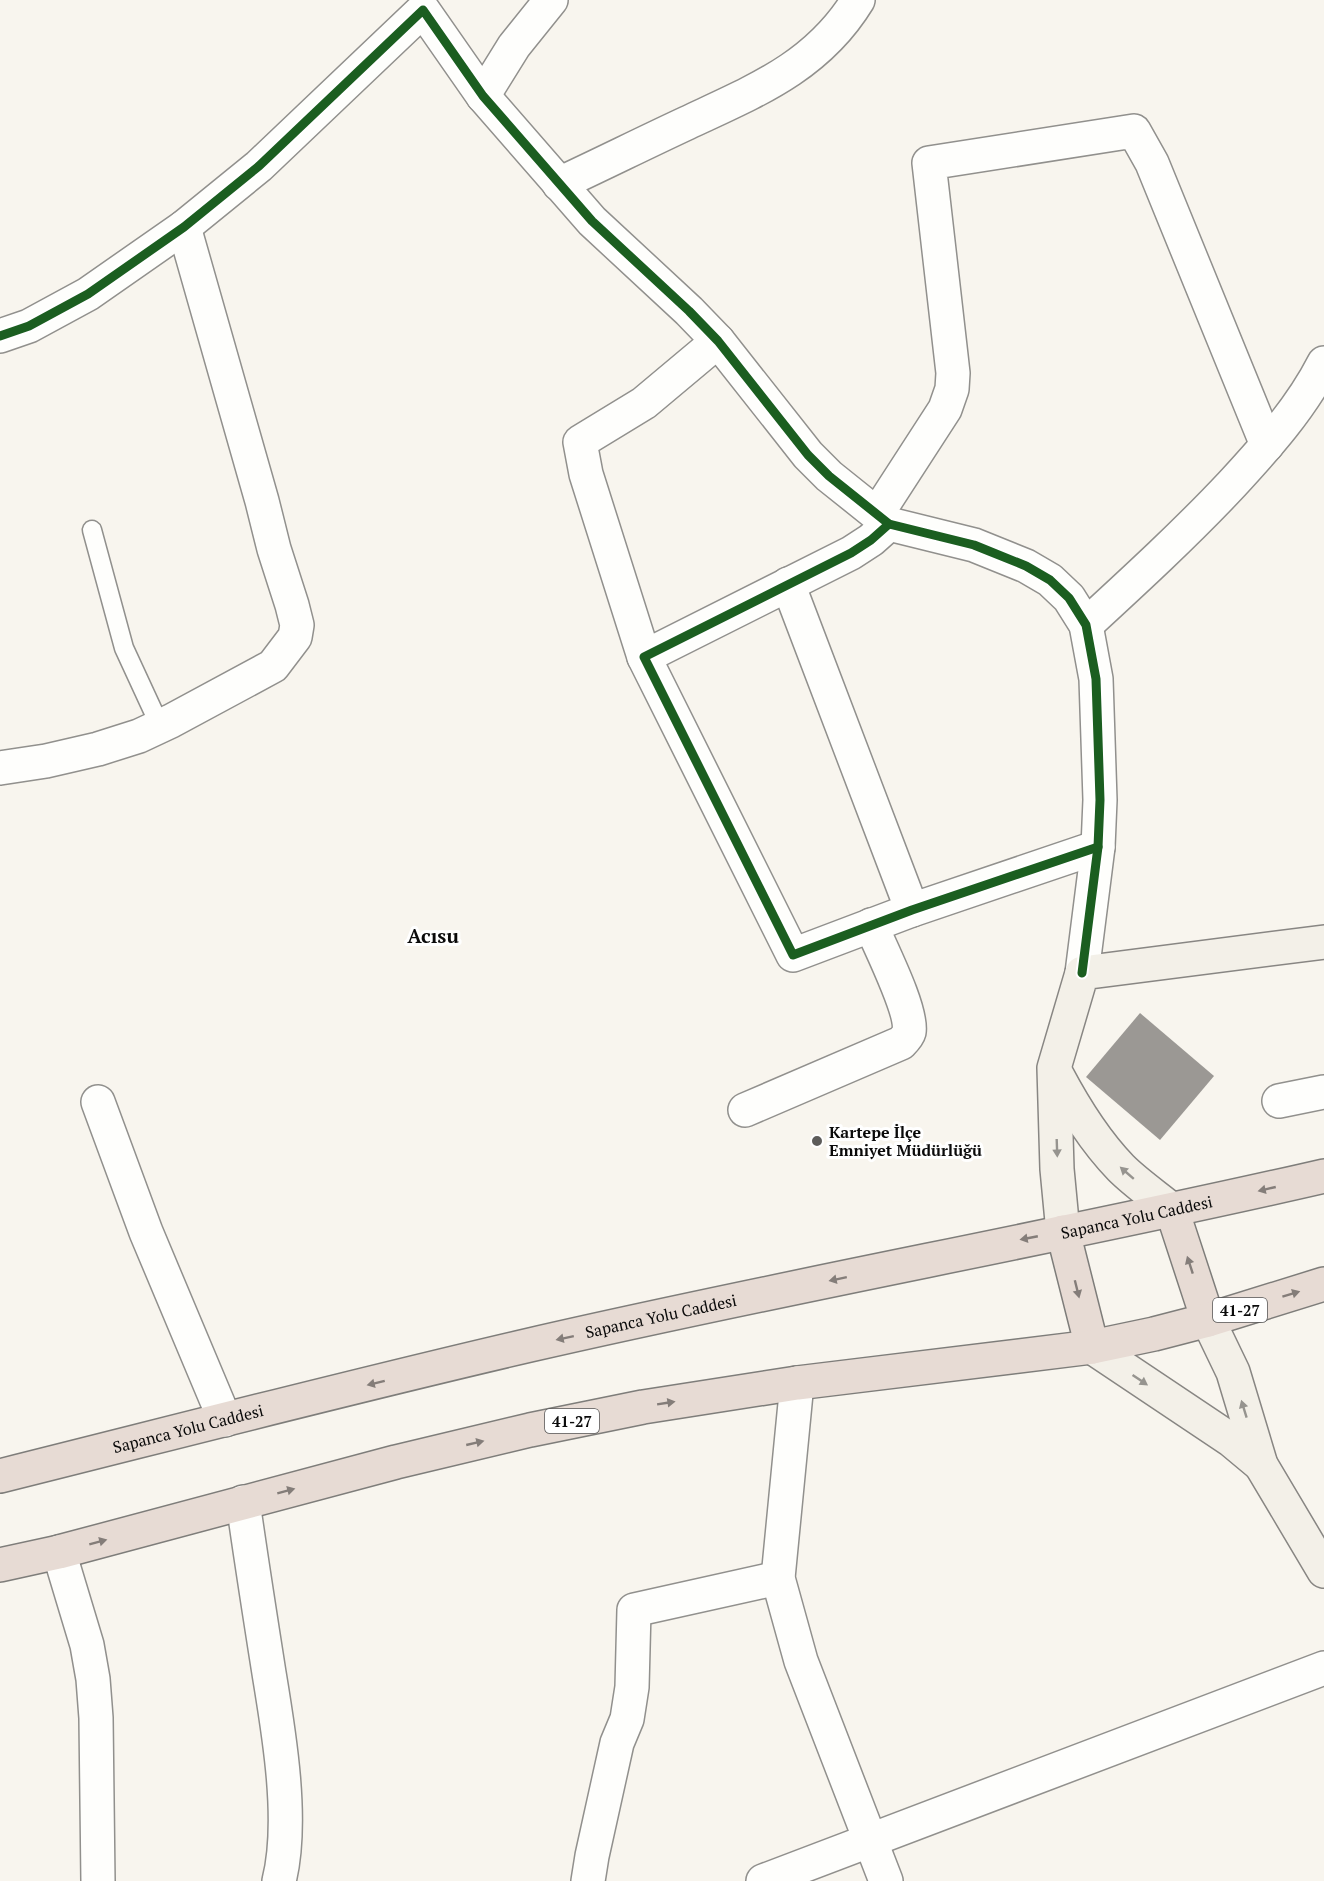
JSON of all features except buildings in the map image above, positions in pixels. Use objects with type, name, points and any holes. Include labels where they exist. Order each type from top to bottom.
[{"type":"highway","name":"Sapanca Yolu Caddesi","points":[[0,1476],[531,1345],[1324,1176]]},
{"type":"highway","points":[[1172,1210],[1208,1320]]},
{"type":"highway","points":[[1063,1232],[1092,1347]]},
{"type":"highway","name":"41-27","points":[[0,1565],[59,1552],[396,1462],[530,1430],[643,1407],[797,1383],[1092,1347],[1208,1320],[1324,1284]]},
{"type":"street","points":[[483,96],[514,46],[551,0]]},
{"type":"street","points":[[559,184],[751,93],[789,71],[816,51],[837,31],[858,0]]},
{"type":"street","points":[[10,328],[88,294],[184,227],[259,166],[423,5],[483,96],[600,229],[718,341],[808,455],[829,476],[883,519],[974,545],[1026,566],[1050,580],[1069,598],[1086,625],[1096,679],[1100,800],[1098,847],[1083,973],[1054,1068],[1057,1169],[1063,1232]]},
{"type":"street","points":[[644,657],[851,553],[871,540],[945,409],[952,389],[953,373],[929,163],[1134,131],[1152,163],[1267,446]]},
{"type":"street","points":[[0,768],[46,761],[98,749],[139,736],[273,666],[296,637],[297,625],[184,227]]},
{"type":"street","points":[[718,341],[644,403],[580,442],[586,474],[644,657],[793,955],[912,910],[1098,847]]},
{"type":"street","points":[[1086,625],[1189,530],[1267,446],[1296,410],[1324,363]]},
{"type":"street","points":[[788,584],[912,910]]},
{"type":"street","points":[[745,1110],[901,1043],[909,1034],[905,1005],[871,925]]},
{"type":"street","points":[[1083,973],[1324,942]]},
{"type":"street","points":[[1054,1068],[1076,1112],[1103,1147],[1122,1169],[1172,1210]]},
{"type":"street","points":[[1279,1101],[1324,1092]]},
{"type":"street","points":[[98,1102],[146,1232],[225,1420]]},
{"type":"street","points":[[1208,1320],[1233,1372],[1261,1465],[1324,1571]]},
{"type":"street","points":[[1092,1347],[1231,1440],[1261,1465]]},
{"type":"street","points":[[797,1383],[778,1578],[801,1661],[886,1881]]},
{"type":"street","points":[[243,1502],[279,1733],[284,1790],[284,1834],[279,1881]]},
{"type":"street","points":[[59,1552],[87,1645],[93,1678],[96,1718],[98,1881]]},
{"type":"street","points":[[588,1881],[617,1743],[627,1719],[632,1687],[634,1610],[778,1578]]},
{"type":"street","points":[[764,1881],[1324,1668]]},
{"type":"lane","points":[[92,530],[124,648],[160,726]]},
{"type":"cycle path","points":[[0,336],[29,326],[88,294],[184,227],[259,166],[423,10],[483,96],[592,221],[718,341],[808,455],[829,476],[889,524],[974,545],[1026,566],[1050,580],[1069,598],[1086,625],[1096,679],[1100,800],[1098,847],[1082,973]]},
{"type":"cycle path","points":[[889,524],[851,553],[644,657],[793,955],[912,910],[1098,847]]},
{"type":"place","name":"Kartepe İlçe Emniyet Müdürlüğü","points":[[817,1141]]},
{"type":"district","name":"Acısu","points":[[433,935]]}]
